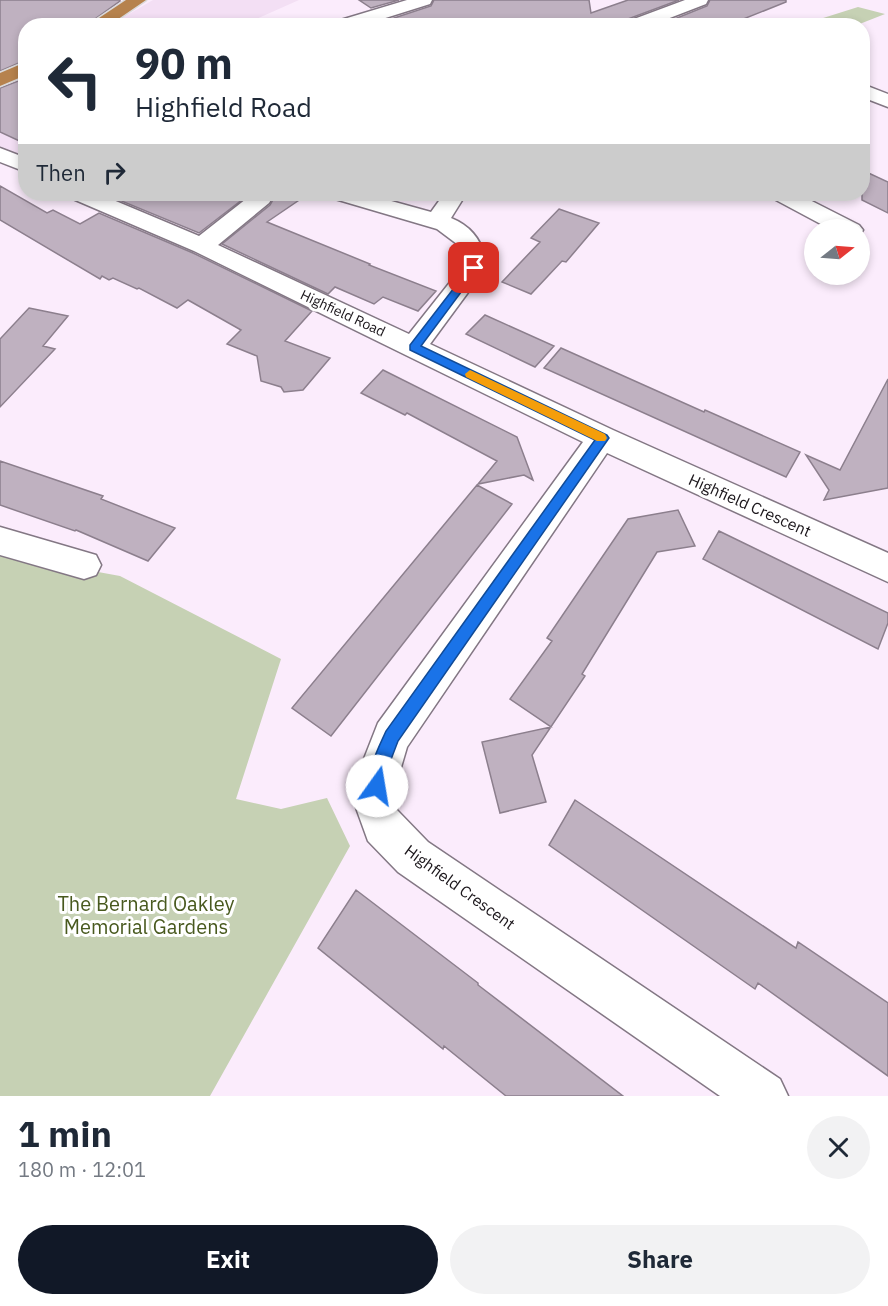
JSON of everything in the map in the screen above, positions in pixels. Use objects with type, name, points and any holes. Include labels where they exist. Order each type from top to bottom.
[{"type":"highway","points":[[108,18],[138,0]]},
{"type":"highway","points":[[0,80],[18,72]]},
{"type":"street","points":[[366,18],[424,0]]},
{"type":"street","points":[[653,18],[700,0]]},
{"type":"street","points":[[874,95],[888,81]]},
{"type":"street","points":[[0,154],[18,162]]},
{"type":"street","name":"Highfield Road","points":[[97,201],[202,246],[602,438]]},
{"type":"street","points":[[202,246],[257,201]]},
{"type":"street","points":[[367,201],[457,229],[472,245],[474,268],[414,347]]},
{"type":"street","points":[[436,221],[450,201]]},
{"type":"street","points":[[795,201],[829,219]]},
{"type":"street","name":"Highfield Crescent","points":[[763,1096],[412,857],[382,824],[375,802],[379,770],[392,736],[602,438],[888,568]]},
{"type":"street","points":[[0,541],[84,565]]},
{"type":"shaded area","points":[[153,0],[299,0],[259,18],[122,18]]},
{"type":"shaded area","points":[[18,79],[18,153],[0,146],[0,89]]},
{"type":"green space","points":[[858,7],[885,14],[870,20],[870,18],[823,18]]},
{"type":"green space","name":"The Bernard Oakley Memorial Gardens","points":[[0,554],[120,576],[281,659],[236,799],[281,809],[327,798],[350,846],[210,1096],[0,1096]]},
{"type":"building","points":[[0,0],[120,0],[96,18],[18,18],[18,63],[0,71]]},
{"type":"building","points":[[359,0],[399,0],[371,8]]},
{"type":"building","points":[[434,0],[589,0],[591,13],[628,0],[679,0],[630,18],[394,18],[431,6]]},
{"type":"building","points":[[710,0],[786,0],[786,2],[746,18],[677,18],[707,6]]},
{"type":"building","points":[[18,81],[18,140],[0,132],[0,88]]},
{"type":"building","points":[[870,174],[888,182],[888,213],[864,201],[870,201]]},
{"type":"building","points":[[0,186],[18,196],[18,201],[26,201],[47,213],[53,210],[80,224],[99,213],[193,253],[312,311],[285,341],[330,358],[303,390],[284,392],[281,387],[261,381],[257,356],[227,344],[241,330],[188,300],[177,308],[139,288],[113,278],[109,280],[102,276],[100,279],[0,220]]},
{"type":"building","points":[[121,201],[240,201],[199,233]]},
{"type":"building","points":[[272,201],[298,201],[267,222],[436,291],[418,311],[383,297],[374,304],[335,287],[328,294],[222,244]]},
{"type":"building","points":[[559,209],[599,223],[566,262],[562,261],[531,294],[502,282],[540,242],[531,238]]},
{"type":"building","points":[[29,308],[68,316],[43,346],[55,349],[0,407],[0,339]]},
{"type":"building","points":[[485,315],[554,346],[535,367],[466,334]]},
{"type":"building","points":[[561,348],[800,452],[786,477],[544,368]]},
{"type":"building","points":[[383,370],[517,437],[533,480],[524,475],[478,484],[497,461],[407,413],[405,415],[361,393]]},
{"type":"building","points":[[888,379],[888,488],[824,500],[829,490],[806,455],[840,470]]},
{"type":"building","points":[[0,461],[103,496],[101,499],[175,528],[148,561],[76,530],[0,505]]},
{"type":"building","points":[[477,485],[512,504],[331,736],[292,708]]},
{"type":"building","points":[[678,510],[695,546],[657,552],[582,674],[585,676],[551,727],[510,699],[552,641],[547,638],[628,519]]},
{"type":"building","points":[[719,531],[888,613],[888,623],[878,649],[703,559]]},
{"type":"building","points":[[551,727],[532,755],[546,802],[500,813],[482,742]]},
{"type":"building","points":[[575,800],[796,948],[798,942],[888,1003],[888,1076],[758,983],[755,989],[549,845]]},
{"type":"building","points":[[356,890],[623,1096],[506,1096],[444,1046],[443,1049],[318,948]]},
{"type":"slow traffic","points":[[470,374],[601,438]]},
{"type":"route","points":[[377,786],[379,770],[392,736],[602,438],[414,347],[474,268]]}]
